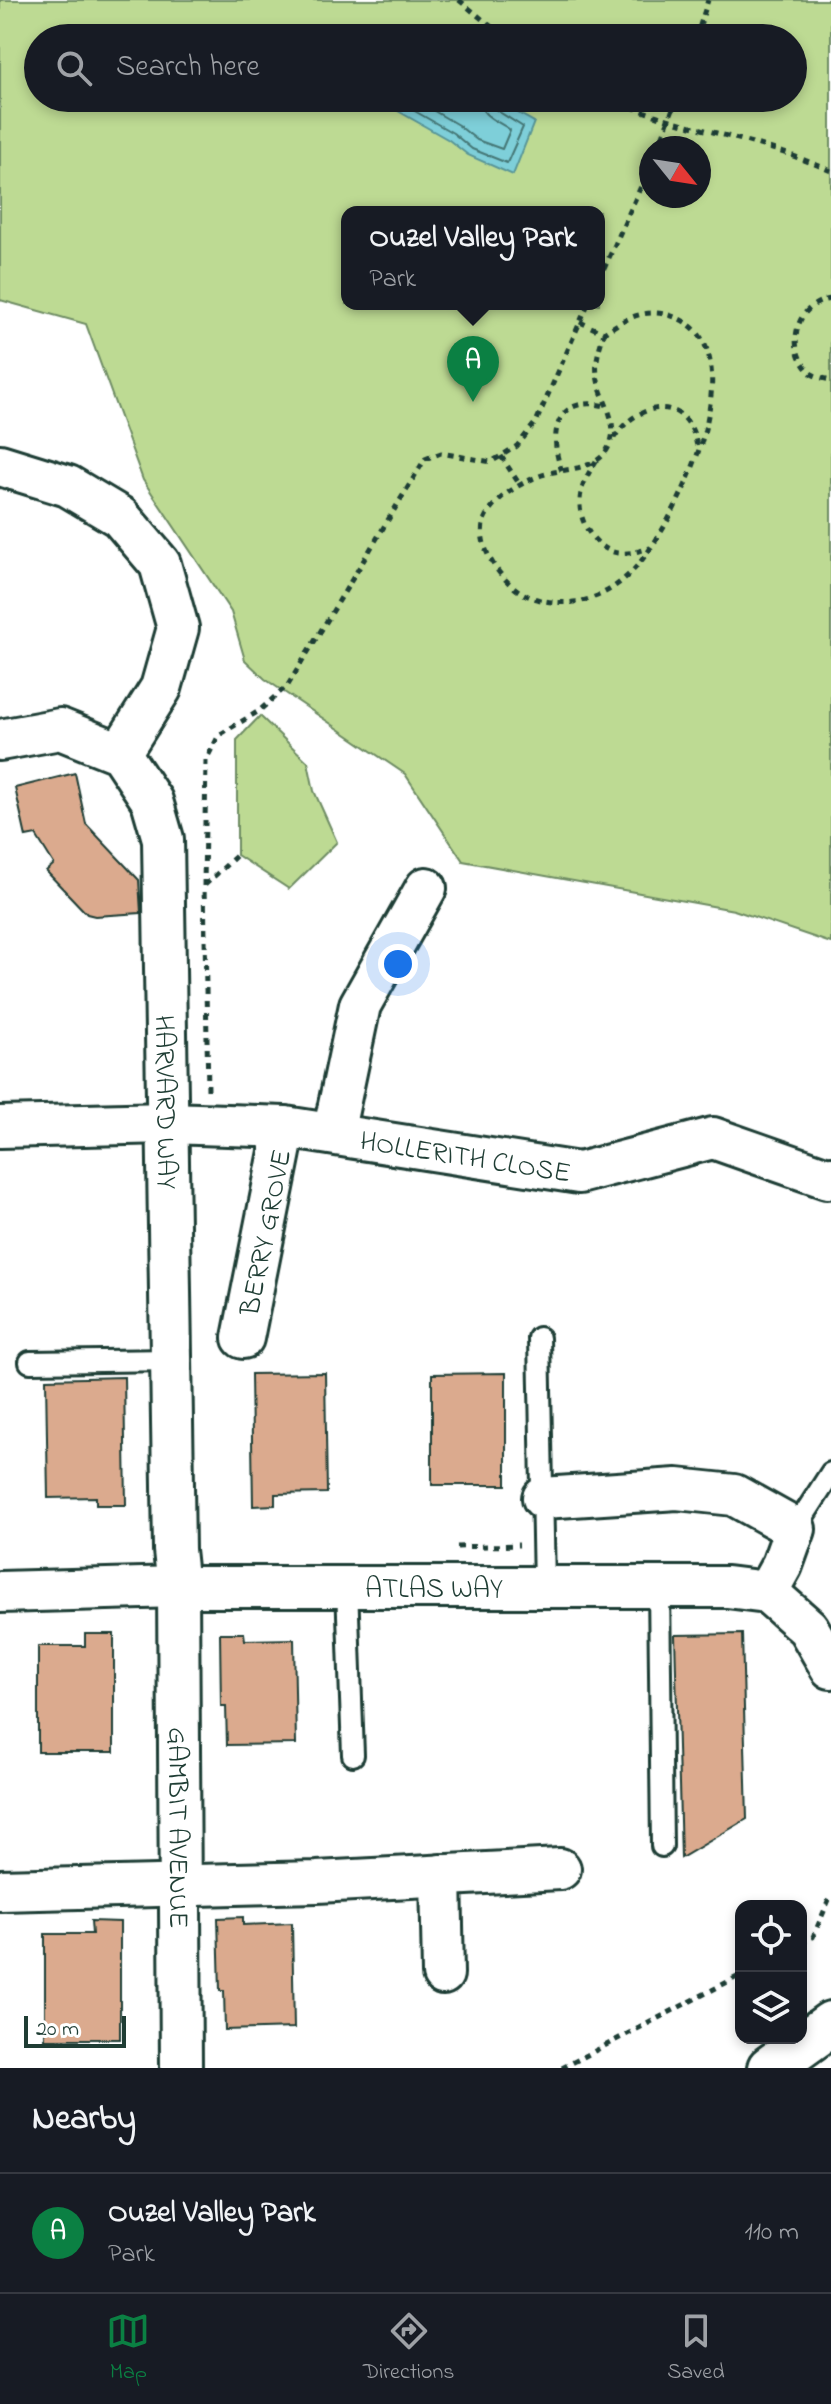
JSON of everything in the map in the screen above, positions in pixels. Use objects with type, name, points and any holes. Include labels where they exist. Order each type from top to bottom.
[{"type":"street","points":[[0,465],[68,486],[120,517],[160,564],[178,628],[161,688],[120,753],[60,729],[0,740]]},
{"type":"street","name":"HARVARD WAY","points":[[120,753],[152,801],[163,839],[174,1550],[178,1587]]},
{"type":"street","name":"BERRY GROVE","points":[[0,1127],[168,1123],[285,1127],[333,1134],[360,1005],[426,888]]},
{"type":"street","name":"BERRY GROVE","points":[[243,1338],[285,1127]]},
{"type":"street","name":"HOLLERITH CLOSE","points":[[333,1134],[579,1173],[713,1138],[830,1180]]},
{"type":"street","points":[[543,1498],[677,1489],[734,1495],[795,1529],[782,1565],[767,1592],[808,1628],[831,1668]]},
{"type":"street","name":"ATLAS WAY","points":[[0,1592],[178,1587],[544,1586],[727,1587],[767,1592]]},
{"type":"street","name":"GAMBIT AVENUE","points":[[178,1587],[181,2068]]},
{"type":"street","points":[[0,1890],[317,1882],[560,1869]]},
{"type":"street","points":[[441,1875],[443,1974]]},
{"type":"street","points":[[781,2065],[829,2023]]},
{"type":"lane","points":[[539,1338],[544,1586]]},
{"type":"lane","points":[[30,1362],[173,1360]]},
{"type":"lane","points":[[795,1529],[831,1473]]},
{"type":"lane","points":[[659,1586],[662,1846]]},
{"type":"lane","points":[[347,1587],[353,1755]]},
{"type":"path","points":[[459,0],[488,24]]},
{"type":"path","points":[[700,24],[708,0]]},
{"type":"path","points":[[648,112],[797,156],[831,171]]},
{"type":"path","points":[[664,136],[673,112]]},
{"type":"path","points":[[605,267],[639,191]]},
{"type":"path","points":[[831,299],[815,301],[796,327],[799,354],[813,374],[831,380]]},
{"type":"path","points":[[209,1125],[204,886],[206,760],[219,735],[259,713],[288,685],[425,459],[441,453],[491,462],[517,446],[536,422],[585,310]]},
{"type":"path","points":[[610,444],[613,433],[610,415],[597,373],[597,355],[604,333],[623,319],[644,312],[686,322],[701,335],[710,355],[713,381],[697,452],[680,498],[651,548],[626,578],[601,595],[562,602],[525,596],[492,563],[484,547],[482,532],[485,518],[497,503],[520,485],[543,474],[588,466],[603,457],[618,432],[637,415],[651,408],[669,408],[683,416],[694,431],[697,452]]},
{"type":"path","points":[[580,322],[604,333]]},
{"type":"path","points":[[562,471],[555,455],[555,434],[562,414],[574,404],[589,402],[606,406]]},
{"type":"path","points":[[501,456],[520,485]]},
{"type":"path","points":[[596,461],[584,482],[580,503],[582,518],[591,535],[616,553],[634,553],[651,548]]},
{"type":"path","points":[[204,886],[237,855]]},
{"type":"path","points":[[807,1940],[813,1937],[831,1895]]},
{"type":"path","points":[[562,2068],[735,1978]]},
{"type":"green space","points":[[0,0],[831,0],[831,943],[734,910],[463,861],[405,774],[265,679],[245,660],[231,612],[143,480],[86,324],[0,300]]},
{"type":"green space","points":[[260,716],[308,762],[314,791],[337,842],[289,889],[237,855],[237,740]]},
{"type":"water","points":[[400,112],[516,112],[534,122],[513,175],[468,155],[449,140]]},
{"type":"building","points":[[75,773],[86,824],[139,880],[141,913],[87,914],[46,871],[54,864],[36,835],[26,837],[15,788]]},
{"type":"building","points":[[325,1373],[327,1493],[275,1494],[275,1505],[253,1506],[251,1374]]},
{"type":"building","points":[[506,1373],[506,1485],[432,1485],[432,1374]]},
{"type":"building","points":[[124,1377],[126,1505],[96,1505],[96,1497],[48,1498],[46,1379]]},
{"type":"building","points":[[220,1633],[244,1633],[245,1640],[294,1639],[296,1744],[227,1745],[226,1706],[221,1706]]},
{"type":"building","points":[[85,1634],[114,1634],[114,1752],[38,1752],[38,1646],[85,1646]]},
{"type":"building","points":[[742,1634],[747,1819],[681,1858],[675,1635]]},
{"type":"building","points":[[243,1917],[243,1925],[292,1923],[294,2028],[225,2030],[224,1991],[220,1991],[218,1918]]},
{"type":"building","points":[[91,1921],[120,1922],[120,2039],[45,2039],[45,1934],[92,1934]]},
{"type":"place","name":"Ouzel Valley Park","points":[[473,402]]}]
